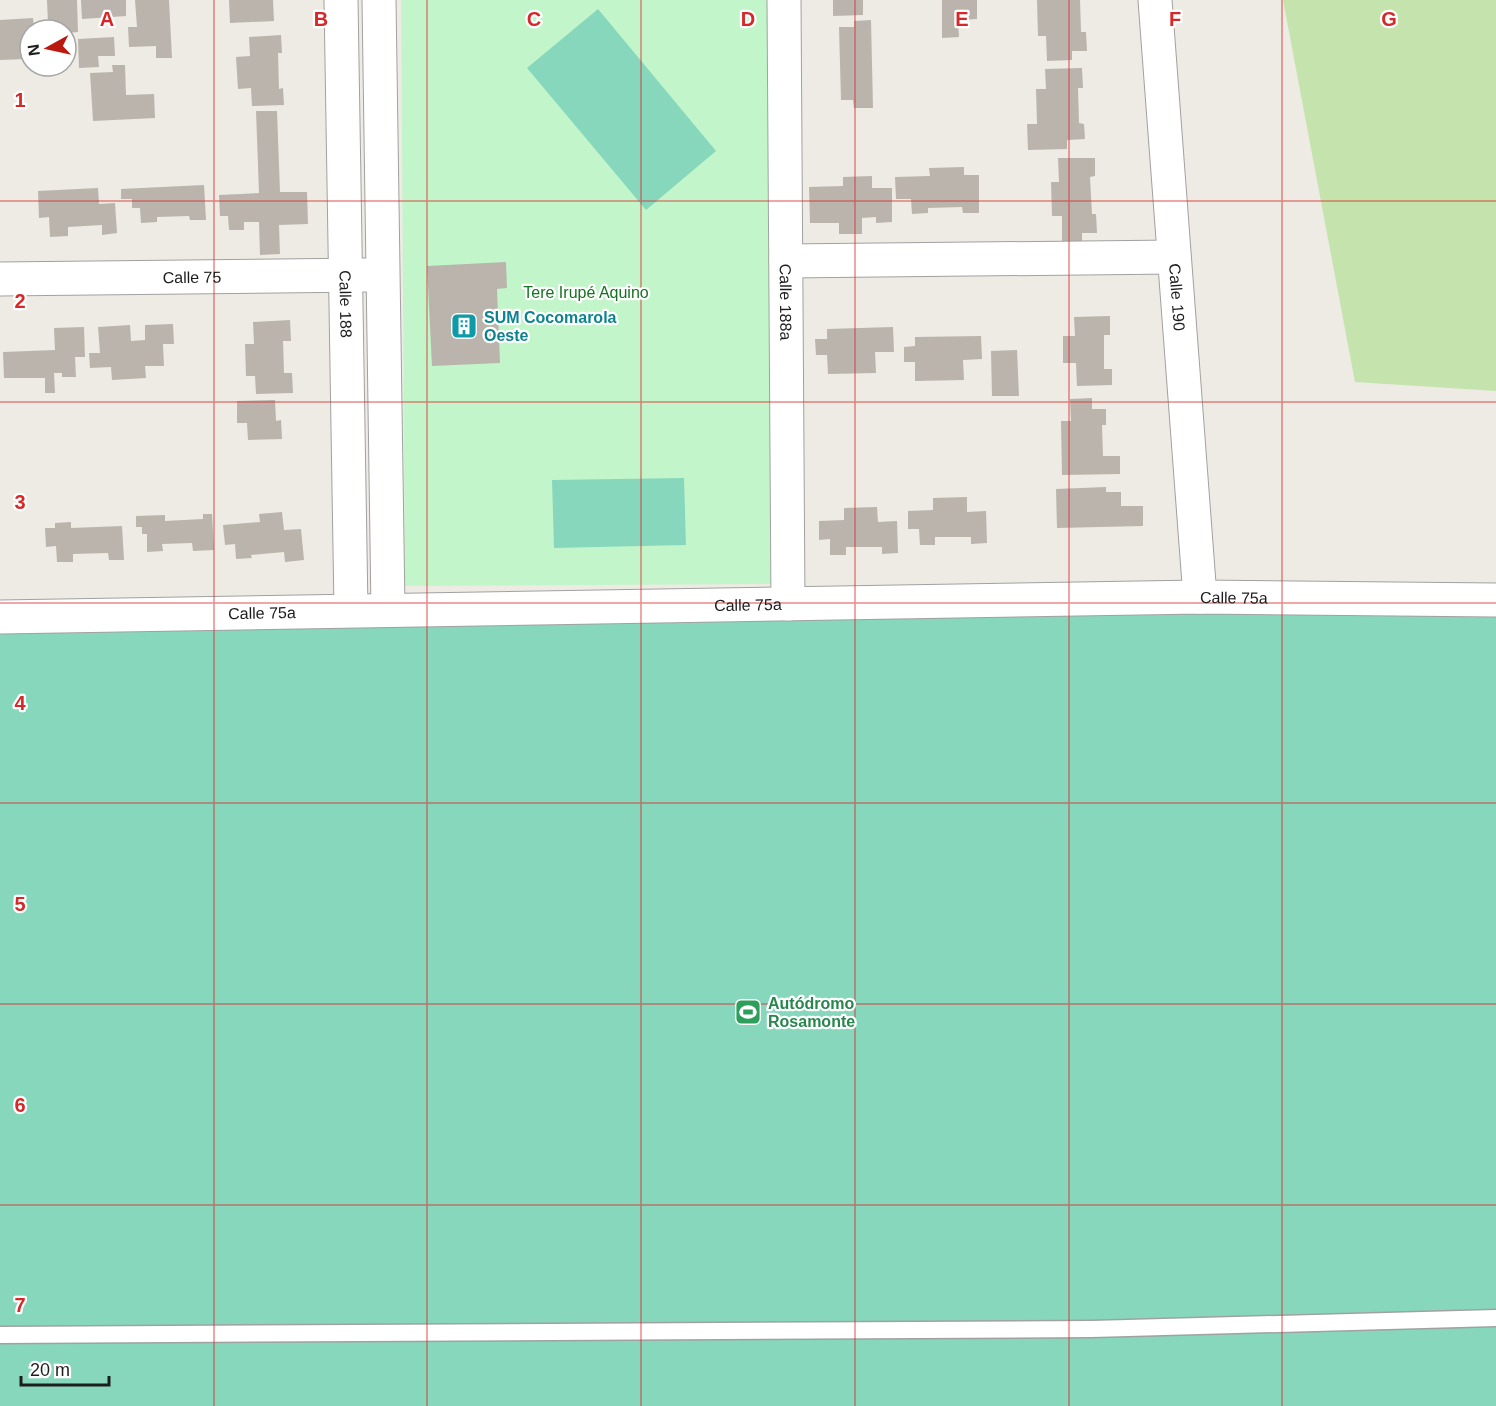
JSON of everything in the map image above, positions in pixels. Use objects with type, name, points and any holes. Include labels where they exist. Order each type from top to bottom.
[{"type":"street","name":"Calle 188","points":[[341,0],[351,610]]},
{"type":"street","points":[[379,0],[388,609]]},
{"type":"street","name":"Calle 188a","points":[[784,0],[788,604]]},
{"type":"street","name":"Calle 190","points":[[1155,0],[1200,597]]},
{"type":"street","points":[[786,261],[1174,257]]},
{"type":"street","name":"Calle 75","points":[[0,279],[383,274]]},
{"type":"street","name":"Calle 75a","points":[[0,617],[1200,597],[1496,600]]},
{"type":"lane","points":[[0,1335],[1092,1329],[1496,1318]]},
{"type":"green space","name":"Tere Irupé Aquino","points":[[401,0],[767,0],[771,584],[405,586]]},
{"type":"green space","points":[[1283,0],[1496,0],[1496,391],[1355,382]]},
{"type":"green space","points":[[598,9],[716,151],[646,210],[527,68]]},
{"type":"green space","points":[[684,478],[686,545],[554,548],[552,480]]},
{"type":"green space","name":"Autódromo Rosamonte","points":[[1496,597],[1496,1406],[0,1406],[0,617]]},
{"type":"building","points":[[47,0],[77,0],[78,18],[48,18]]},
{"type":"building","points":[[81,0],[126,0],[126,16],[82,19]]},
{"type":"building","points":[[135,0],[169,0],[172,58],[156,58],[156,46],[129,47],[128,27],[137,27]]},
{"type":"building","points":[[229,0],[273,0],[274,21],[230,23]]},
{"type":"building","points":[[833,0],[863,0],[863,15],[833,16]]},
{"type":"building","points":[[942,0],[977,0],[977,19],[958,20],[959,37],[942,38]]},
{"type":"building","points":[[1037,0],[1080,0],[1081,32],[1086,32],[1087,51],[1072,51],[1072,60],[1047,61],[1046,36],[1038,36]]},
{"type":"building","points":[[18,19],[18,59],[0,60],[0,20]]},
{"type":"building","points":[[871,20],[873,108],[854,108],[853,100],[841,100],[839,27],[854,27],[854,21]]},
{"type":"building","points":[[281,35],[282,53],[278,53],[279,89],[283,88],[284,105],[252,106],[251,88],[238,89],[236,57],[250,56],[249,37]]},
{"type":"building","points":[[114,37],[115,56],[98,56],[99,67],[79,68],[78,39]]},
{"type":"building","points":[[112,65],[125,65],[126,95],[154,94],[155,118],[93,121],[90,73],[113,72]]},
{"type":"building","points":[[1082,68],[1083,88],[1078,88],[1079,123],[1084,124],[1085,139],[1067,140],[1067,149],[1028,150],[1027,124],[1037,124],[1036,89],[1046,89],[1045,69]]},
{"type":"building","points":[[256,111],[277,111],[280,192],[307,192],[308,224],[279,225],[280,254],[260,255],[259,222],[244,222],[244,230],[229,230],[228,216],[220,216],[219,195],[259,193]]},
{"type":"building","points":[[1058,158],[1095,158],[1095,176],[1090,177],[1092,214],[1096,214],[1097,233],[1082,233],[1082,244],[1062,245],[1062,216],[1052,216],[1051,182],[1059,182]]},
{"type":"building","points":[[964,167],[964,175],[979,175],[979,213],[963,213],[962,207],[928,208],[928,213],[912,214],[911,199],[896,199],[895,177],[930,176],[929,168]]},
{"type":"building","points":[[872,176],[872,188],[892,188],[892,222],[876,223],[876,217],[862,218],[862,234],[839,234],[839,223],[810,223],[809,187],[843,186],[843,177]]},
{"type":"building","points":[[204,185],[206,220],[190,220],[189,216],[157,217],[157,222],[141,223],[140,208],[132,208],[132,199],[121,199],[121,189]]},
{"type":"building","points":[[98,188],[99,204],[115,203],[117,233],[102,235],[102,225],[68,227],[68,236],[50,237],[49,217],[39,218],[38,191]]},
{"type":"building","name":"SUM Cocomarola Oeste","points":[[506,262],[507,288],[497,289],[500,363],[432,366],[427,266]]},
{"type":"building","points":[[1110,316],[1110,335],[1104,335],[1104,369],[1112,369],[1112,385],[1077,386],[1076,363],[1063,363],[1063,336],[1075,336],[1074,317]]},
{"type":"building","points":[[290,320],[291,341],[283,341],[284,373],[292,373],[293,393],[256,394],[255,376],[246,376],[245,344],[254,344],[253,322]]},
{"type":"building","points":[[173,324],[174,344],[163,344],[164,366],[145,366],[146,378],[112,380],[111,367],[90,368],[89,353],[100,353],[98,327],[130,325],[131,341],[145,340],[145,325]]},
{"type":"building","points":[[84,327],[85,357],[75,357],[76,377],[62,377],[62,373],[54,373],[55,393],[45,393],[45,378],[4,378],[3,352],[55,350],[54,328]]},
{"type":"building","points":[[893,327],[894,352],[875,352],[876,373],[828,374],[827,355],[816,355],[815,339],[827,339],[827,329]]},
{"type":"building","points":[[981,336],[982,359],[963,360],[964,380],[915,381],[915,362],[904,362],[904,347],[915,346],[915,337]]},
{"type":"building","points":[[1017,350],[1019,396],[992,396],[991,351]]},
{"type":"building","points":[[1092,398],[1092,409],[1106,409],[1106,425],[1102,425],[1103,456],[1120,456],[1120,474],[1062,475],[1061,421],[1071,421],[1070,399]]},
{"type":"building","points":[[275,400],[276,421],[281,420],[282,439],[248,440],[247,423],[237,423],[237,401]]},
{"type":"building","points":[[1106,487],[1106,492],[1121,492],[1121,506],[1143,506],[1143,526],[1057,528],[1056,489]]},
{"type":"building","points":[[967,497],[967,512],[986,511],[987,543],[971,544],[971,537],[935,537],[935,545],[920,545],[919,529],[908,529],[908,511],[933,510],[933,498]]},
{"type":"building","points":[[877,507],[878,522],[897,521],[898,553],[882,554],[882,547],[846,547],[846,555],[830,555],[830,539],[819,540],[819,521],[844,520],[844,508]]},
{"type":"building","points":[[282,512],[284,530],[301,529],[304,560],[285,562],[284,552],[236,559],[235,544],[225,545],[223,525],[260,522],[259,514]]},
{"type":"building","points":[[203,514],[212,514],[214,550],[193,551],[192,543],[162,544],[163,551],[147,552],[147,534],[142,534],[142,527],[136,527],[136,516],[165,515],[165,521],[203,519]]},
{"type":"building","points":[[71,522],[71,528],[122,526],[124,560],[109,560],[108,553],[73,554],[73,562],[57,562],[56,546],[46,547],[45,528],[55,528],[55,523]]},
{"type":"place","name":"SUM Cocomarola Oeste","points":[[464,326]]},
{"type":"place","name":"Autódromo Rosamonte","points":[[748,1012]]}]
